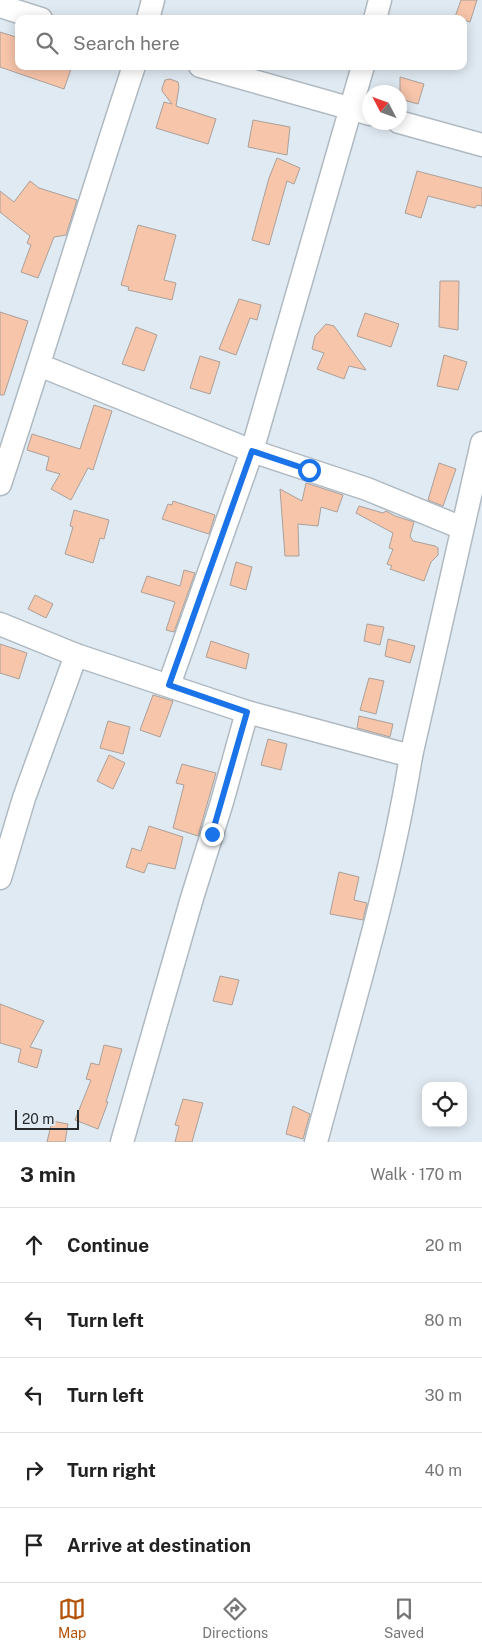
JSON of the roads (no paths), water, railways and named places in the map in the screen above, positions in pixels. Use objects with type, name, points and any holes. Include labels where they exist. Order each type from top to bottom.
[{"type":"street","points":[[149,15],[153,0]]},
{"type":"street","points":[[376,15],[380,0]]},
{"type":"street","points":[[0,6],[28,15]]},
{"type":"street","points":[[0,484],[39,365],[86,209],[133,70]]},
{"type":"street","points":[[214,70],[361,112]]},
{"type":"street","points":[[169,685],[252,451],[361,112],[363,70]]},
{"type":"street","points":[[407,124],[482,145]]},
{"type":"street","points":[[39,365],[252,451],[367,489],[462,528]]},
{"type":"street","points":[[316,1142],[381,899],[403,807],[411,756],[482,443]]},
{"type":"street","points":[[0,624],[76,655],[247,712],[411,756]]},
{"type":"street","points":[[0,878],[24,798],[76,655]]},
{"type":"street","points":[[122,1142],[247,712]]}]
